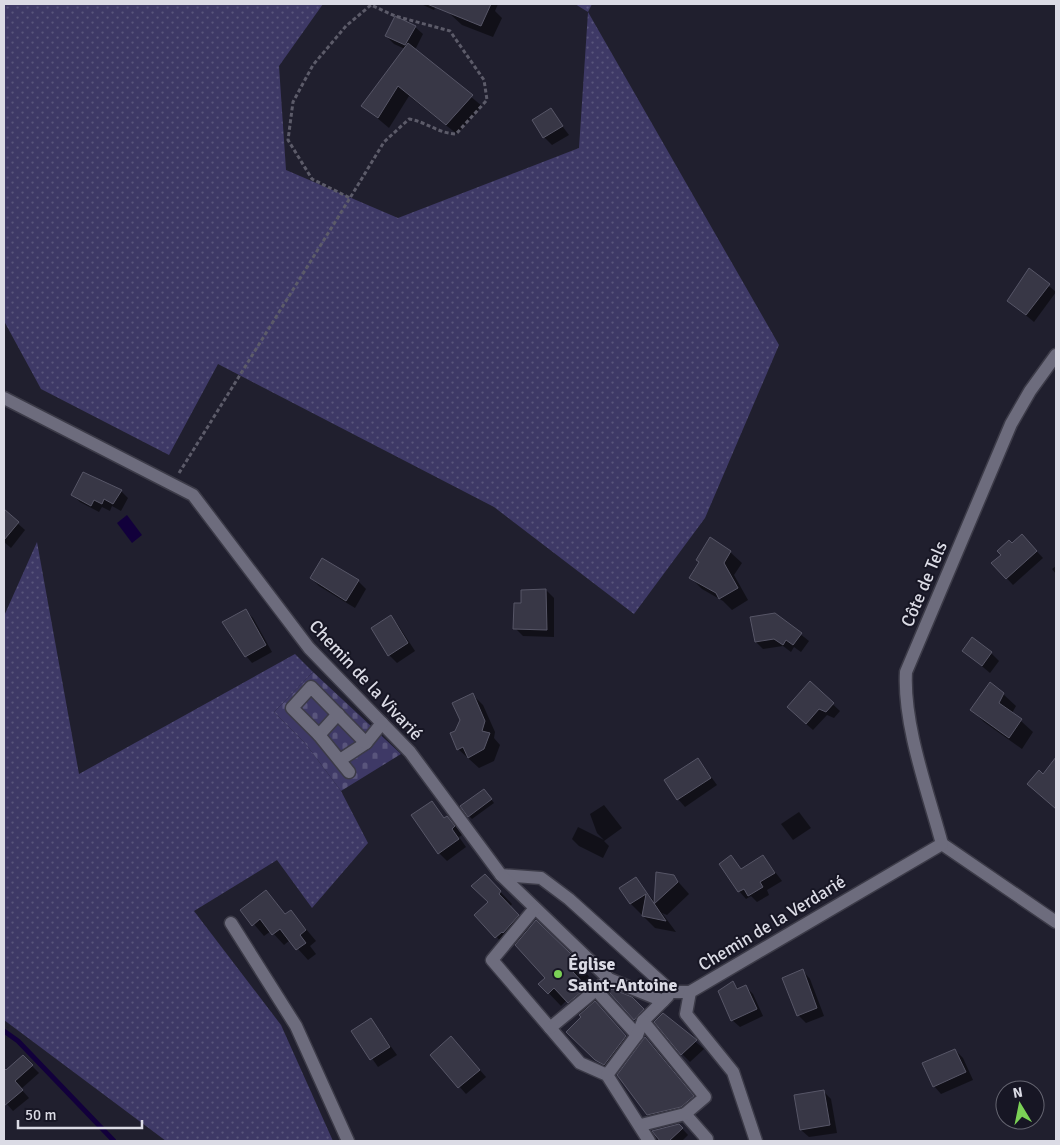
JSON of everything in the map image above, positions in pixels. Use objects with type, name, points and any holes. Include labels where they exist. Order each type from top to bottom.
[{"type":"street","name":"Côte de Tels","points":[[942,844],[913,734],[906,694],[906,672],[1011,424],[1030,391],[1056,355]]},
{"type":"street","name":"Chemin de la Vivarié","points":[[4,398],[193,495],[309,648],[410,752],[501,875],[609,979]]},
{"type":"street","points":[[349,772],[319,735],[292,708],[311,687],[366,743]]},
{"type":"street","points":[[319,735],[338,714]]},
{"type":"street","points":[[340,760],[366,743],[382,724]]},
{"type":"street","points":[[942,844],[1056,922]]},
{"type":"street","name":"Chemin de la Verdarié","points":[[756,1141],[733,1072],[686,1014],[690,992],[942,844]]},
{"type":"street","points":[[501,875],[541,878],[569,899],[672,992],[690,992]]},
{"type":"street","points":[[535,908],[492,960],[580,1063],[607,1075],[641,1125],[649,1141]]},
{"type":"street","points":[[231,923],[296,1026],[348,1141]]},
{"type":"street","points":[[550,1028],[609,979],[663,1001]]},
{"type":"street","points":[[596,990],[637,1035]]},
{"type":"street","points":[[607,1075],[637,1035],[643,1021],[672,992]]},
{"type":"street","points":[[641,1125],[685,1114],[705,1097],[643,1021]]},
{"type":"street","points":[[685,1114],[707,1139],[705,1141]]},
{"type":"path","points":[[172,484],[350,198],[384,142],[409,119],[420,121],[442,133],[456,134],[487,100],[484,80],[450,31],[395,16],[371,5],[346,26],[314,65],[293,102],[288,140],[312,179],[350,198]]},
{"type":"green space","points":[[4,4],[323,4],[279,66],[286,170],[398,218],[579,148],[588,12],[779,345],[705,518],[634,614],[494,507],[218,364],[169,455],[41,389],[4,321]]},
{"type":"green space","points":[[575,4],[592,4],[588,12]]},
{"type":"green space","points":[[37,542],[79,774],[295,654],[313,672],[274,712],[305,743],[341,791],[368,843],[312,908],[277,860],[194,911],[281,1025],[333,1141],[166,1141],[4,1020],[4,616]]},
{"type":"green space","points":[[313,672],[401,754],[341,791],[305,743],[274,712]]},
{"type":"shaded area","points":[[127,515],[142,535],[132,543],[117,523]]},
{"type":"building","points":[[427,4],[491,4],[481,26]]},
{"type":"building","points":[[395,16],[416,26],[405,45],[385,36]]},
{"type":"building","points":[[408,43],[473,95],[446,125],[398,86],[378,118],[361,106]]},
{"type":"building","points":[[551,108],[563,126],[543,138],[532,120]]},
{"type":"building","points":[[1029,268],[1050,284],[1026,315],[1007,301]]},
{"type":"building","points":[[83,472],[122,490],[113,504],[104,499],[102,504],[94,500],[91,506],[71,495]]},
{"type":"building","points":[[4,509],[19,522],[4,540]]},
{"type":"building","points":[[1022,534],[1037,551],[1006,579],[991,563],[1001,555],[997,551],[1009,540],[1012,543]]},
{"type":"building","points":[[710,537],[731,551],[724,563],[738,588],[719,599],[716,593],[689,578],[699,562],[696,560]]},
{"type":"building","points":[[322,558],[359,580],[346,601],[310,578]]},
{"type":"building","points":[[546,589],[547,630],[513,629],[514,603],[521,603],[521,590]]},
{"type":"building","points":[[246,609],[266,645],[245,657],[222,622]]},
{"type":"building","points":[[775,613],[802,633],[793,645],[786,640],[783,645],[774,639],[755,642],[750,617]]},
{"type":"building","points":[[391,615],[408,643],[388,656],[371,628]]},
{"type":"building","points":[[972,637],[992,652],[982,666],[962,651]]},
{"type":"building","points":[[810,681],[834,703],[826,712],[819,709],[806,724],[787,707]]},
{"type":"building","points":[[990,682],[1004,693],[999,703],[1022,719],[1009,738],[970,710]]},
{"type":"building","points":[[473,693],[485,721],[482,731],[490,733],[484,749],[468,758],[463,747],[457,750],[450,733],[455,731],[460,720],[452,703]]},
{"type":"building","points":[[1056,757],[1056,809],[1027,784],[1039,770],[1043,774]]},
{"type":"building","points":[[698,758],[711,778],[677,800],[664,780]]},
{"type":"building","points":[[484,789],[492,799],[468,817],[460,806]]},
{"type":"building","points":[[432,801],[444,818],[447,816],[455,826],[452,829],[459,839],[438,854],[411,815]]},
{"type":"building","points":[[731,855],[741,869],[763,855],[775,873],[760,882],[763,887],[748,896],[744,889],[738,892],[719,864]]},
{"type":"building","points":[[656,872],[674,875],[678,882],[654,904]]},
{"type":"building","points":[[485,874],[501,891],[499,894],[519,915],[503,933],[495,938],[474,915],[488,902],[471,886]]},
{"type":"building","points":[[636,877],[666,921],[642,916],[646,894],[630,904],[619,888]]},
{"type":"building","points":[[266,890],[285,914],[291,910],[306,930],[300,935],[306,943],[296,950],[280,929],[272,935],[260,919],[252,926],[240,910]]},
{"type":"building","name":"Église Saint-Antoine","points":[[536,920],[571,954],[569,955],[579,965],[572,971],[587,987],[568,1003],[554,988],[548,994],[538,984],[545,978],[515,945]]},
{"type":"building","points":[[803,969],[817,1008],[797,1016],[782,978]]},
{"type":"building","points":[[733,981],[737,989],[746,985],[757,1009],[731,1021],[718,991]]},
{"type":"building","points":[[612,989],[632,997],[644,1009],[634,1020],[609,992]]},
{"type":"building","points":[[595,1001],[626,1036],[604,1065],[595,1060],[566,1032],[581,1017],[579,1015]]},
{"type":"building","points":[[663,1013],[697,1040],[681,1055],[654,1022]]},
{"type":"building","points":[[371,1018],[390,1047],[370,1060],[351,1031]]},
{"type":"building","points":[[451,1036],[480,1070],[458,1088],[430,1055]]},
{"type":"building","points":[[645,1037],[694,1096],[681,1107],[647,1115],[617,1075]]},
{"type":"building","points":[[955,1049],[966,1072],[933,1087],[922,1063]]},
{"type":"building","points":[[23,1055],[33,1065],[15,1081],[23,1090],[4,1106],[4,1068],[6,1070]]},
{"type":"building","points":[[824,1090],[830,1125],[800,1130],[794,1095]]},
{"type":"building","points":[[679,1124],[683,1128],[669,1141],[660,1141],[652,1131]]},
{"type":"waterway","points":[[4,1031],[18,1041],[114,1141]]},
{"type":"place","name":"Église Saint-Antoine","points":[[558,974]]}]
